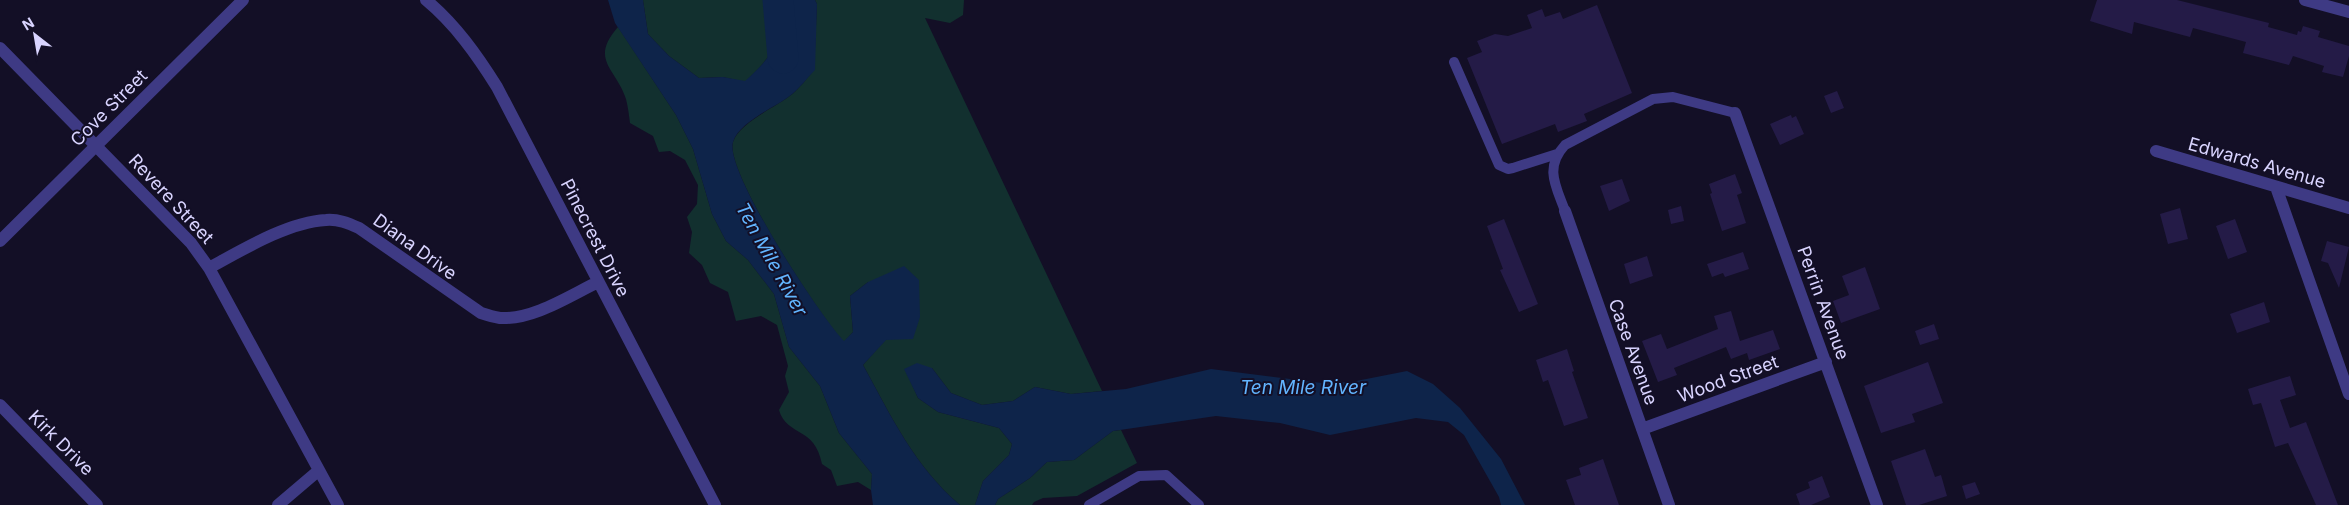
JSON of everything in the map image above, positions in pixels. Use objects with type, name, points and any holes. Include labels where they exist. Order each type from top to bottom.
[{"type":"street","name":"Cove Street","points":[[0,241],[243,0]]},
{"type":"street","name":"Pinecrest Drive","points":[[426,0],[470,47],[497,87],[715,505]]},
{"type":"street","points":[[2305,0],[2349,12]]},
{"type":"street","name":"Revere Street","points":[[0,48],[98,145],[191,242],[209,268],[338,505]]},
{"type":"street","name":"Perrin Avenue","points":[[1736,113],[1877,505]]},
{"type":"street","name":"Edwards Avenue","points":[[2156,151],[2349,208]]},
{"type":"street","points":[[2276,187],[2349,394]]},
{"type":"street","name":"Case Avenue","points":[[1565,211],[1669,505]]},
{"type":"street","name":"Diana Drive","points":[[209,268],[283,232],[326,220],[343,221],[359,228],[468,306],[490,316],[500,318],[517,316],[538,310],[598,282]]},
{"type":"street","name":"Wood Street","points":[[1642,429],[1826,362]]},
{"type":"street","name":"Kirk Drive","points":[[0,405],[97,505]]},
{"type":"street","points":[[278,505],[318,471]]},
{"type":"lane","points":[[1454,62],[1499,165],[1503,168],[1513,168],[1557,154]]},
{"type":"lane","points":[[1565,211],[1552,168],[1557,154],[1565,145],[1653,99],[1663,97],[1673,97],[1736,113]]},
{"type":"lane","points":[[1089,505],[1139,476],[1166,475],[1199,505]]},
{"type":"green space","points":[[643,0],[780,0],[777,37],[764,63],[745,82],[723,77],[699,78],[669,56],[648,34]]},
{"type":"green space","points":[[815,0],[964,0],[963,15],[950,23],[925,18],[1102,391],[1071,394],[1035,387],[1013,401],[982,405],[951,393],[932,368],[905,369],[918,398],[938,412],[999,428],[1012,444],[1009,455],[983,481],[975,505],[960,505],[930,474],[905,440],[863,365],[886,339],[868,282],[850,296],[853,332],[844,342],[816,305],[776,244],[743,182],[734,158],[733,142],[742,128],[791,95],[814,70],[817,4]]},
{"type":"green space","points":[[618,27],[676,115],[693,149],[712,214],[726,241],[748,260],[774,294],[789,347],[820,386],[839,433],[872,474],[871,490],[858,482],[837,486],[831,470],[822,464],[813,443],[783,419],[779,410],[789,392],[785,376],[788,366],[777,325],[761,316],[736,321],[728,292],[710,283],[702,265],[689,253],[692,232],[687,217],[697,204],[698,185],[685,160],[670,151],[659,152],[653,136],[630,123],[622,88],[607,64],[605,56],[610,38]]},
{"type":"green space","points":[[1121,430],[1137,463],[1077,496],[1043,498],[1032,505],[995,505],[998,499],[1030,478],[1047,462],[1074,460],[1113,431]]},
{"type":"water","points":[[608,0],[643,0],[648,34],[669,56],[699,78],[723,77],[745,81],[764,62],[774,46],[779,26],[780,0],[815,0],[817,4],[815,70],[791,95],[742,128],[733,142],[734,158],[743,182],[776,243],[816,304],[844,341],[853,332],[850,296],[868,282],[904,266],[919,280],[920,317],[913,339],[886,340],[863,365],[905,440],[930,474],[960,505],[873,505],[871,490],[872,474],[839,433],[820,386],[789,347],[774,294],[748,260],[726,241],[712,214],[693,149],[676,115],[615,23]]},
{"type":"water","points":[[917,363],[932,368],[951,393],[982,405],[1013,401],[1035,387],[1071,394],[1126,389],[1211,369],[1322,383],[1351,382],[1407,371],[1433,384],[1460,408],[1501,459],[1525,505],[1501,505],[1499,497],[1464,435],[1448,422],[1416,418],[1330,435],[1280,423],[1216,416],[1113,431],[1074,460],[1047,462],[1030,478],[998,499],[995,505],[975,505],[983,481],[1009,455],[1012,444],[999,428],[938,412],[918,398],[904,369]]},
{"type":"building","points":[[2097,0],[2177,0],[2269,23],[2268,27],[2297,35],[2298,31],[2301,32],[2303,26],[2320,31],[2318,37],[2349,46],[2349,56],[2343,77],[2322,72],[2324,66],[2293,56],[2289,65],[2243,53],[2246,42],[2193,28],[2190,37],[2134,22],[2132,34],[2090,21]]},
{"type":"building","points":[[1597,5],[1632,93],[1584,114],[1587,121],[1558,132],[1555,124],[1502,144],[1467,58],[1482,52],[1477,41],[1495,34],[1508,36],[1532,28],[1527,15],[1542,9],[1545,17],[1560,12],[1563,19]]},
{"type":"building","points":[[1837,91],[1844,108],[1831,113],[1824,96]]},
{"type":"building","points":[[1791,115],[1792,118],[1796,116],[1804,134],[1780,145],[1770,124]]},
{"type":"building","points":[[1735,174],[1742,193],[1737,195],[1746,223],[1722,231],[1710,194],[1712,193],[1709,184]]},
{"type":"building","points":[[1622,179],[1630,201],[1609,211],[1600,186]]},
{"type":"building","points":[[1681,206],[1684,221],[1671,224],[1668,210]]},
{"type":"building","points":[[2180,208],[2188,239],[2168,244],[2160,214]]},
{"type":"building","points":[[1504,219],[1538,304],[1519,312],[1500,270],[1503,269],[1487,226]]},
{"type":"building","points":[[2235,219],[2247,252],[2228,259],[2216,226]]},
{"type":"building","points":[[2327,241],[2349,247],[2339,288],[2328,263],[2321,261]]},
{"type":"building","points":[[1743,252],[1749,269],[1725,277],[1723,273],[1712,277],[1707,264]]},
{"type":"building","points":[[1647,256],[1653,276],[1630,284],[1624,264]]},
{"type":"building","points":[[1865,267],[1880,309],[1841,323],[1833,301],[1849,295],[1842,276]]},
{"type":"building","points":[[2264,302],[2270,322],[2237,333],[2230,314]]},
{"type":"building","points":[[1731,311],[1740,341],[1773,330],[1780,349],[1749,360],[1747,353],[1731,359],[1726,347],[1674,368],[1677,375],[1658,382],[1642,341],[1661,334],[1667,349],[1718,329],[1714,316]]},
{"type":"building","points":[[1934,324],[1939,339],[1920,345],[1915,331]]},
{"type":"building","points":[[1567,349],[1574,371],[1572,372],[1588,418],[1564,426],[1548,380],[1543,382],[1536,360]]},
{"type":"building","points":[[1928,362],[1943,403],[1912,414],[1915,422],[1881,433],[1864,386]]},
{"type":"building","points":[[2290,376],[2296,395],[2280,400],[2290,428],[2306,422],[2338,505],[2316,505],[2288,443],[2275,447],[2261,403],[2253,405],[2248,389]]},
{"type":"building","points":[[1925,449],[1935,477],[1941,475],[1947,496],[1919,505],[1906,505],[1891,461]]},
{"type":"building","points":[[1603,459],[1619,505],[1575,505],[1566,480],[1581,475],[1579,468]]},
{"type":"building","points":[[1822,476],[1830,497],[1811,505],[1800,505],[1796,494],[1810,488],[1808,482]]},
{"type":"building","points":[[1975,482],[1980,494],[1966,499],[1962,486]]},
{"type":"waterway","name":"Ten Mile River","points":[[778,0],[783,58]]}]
